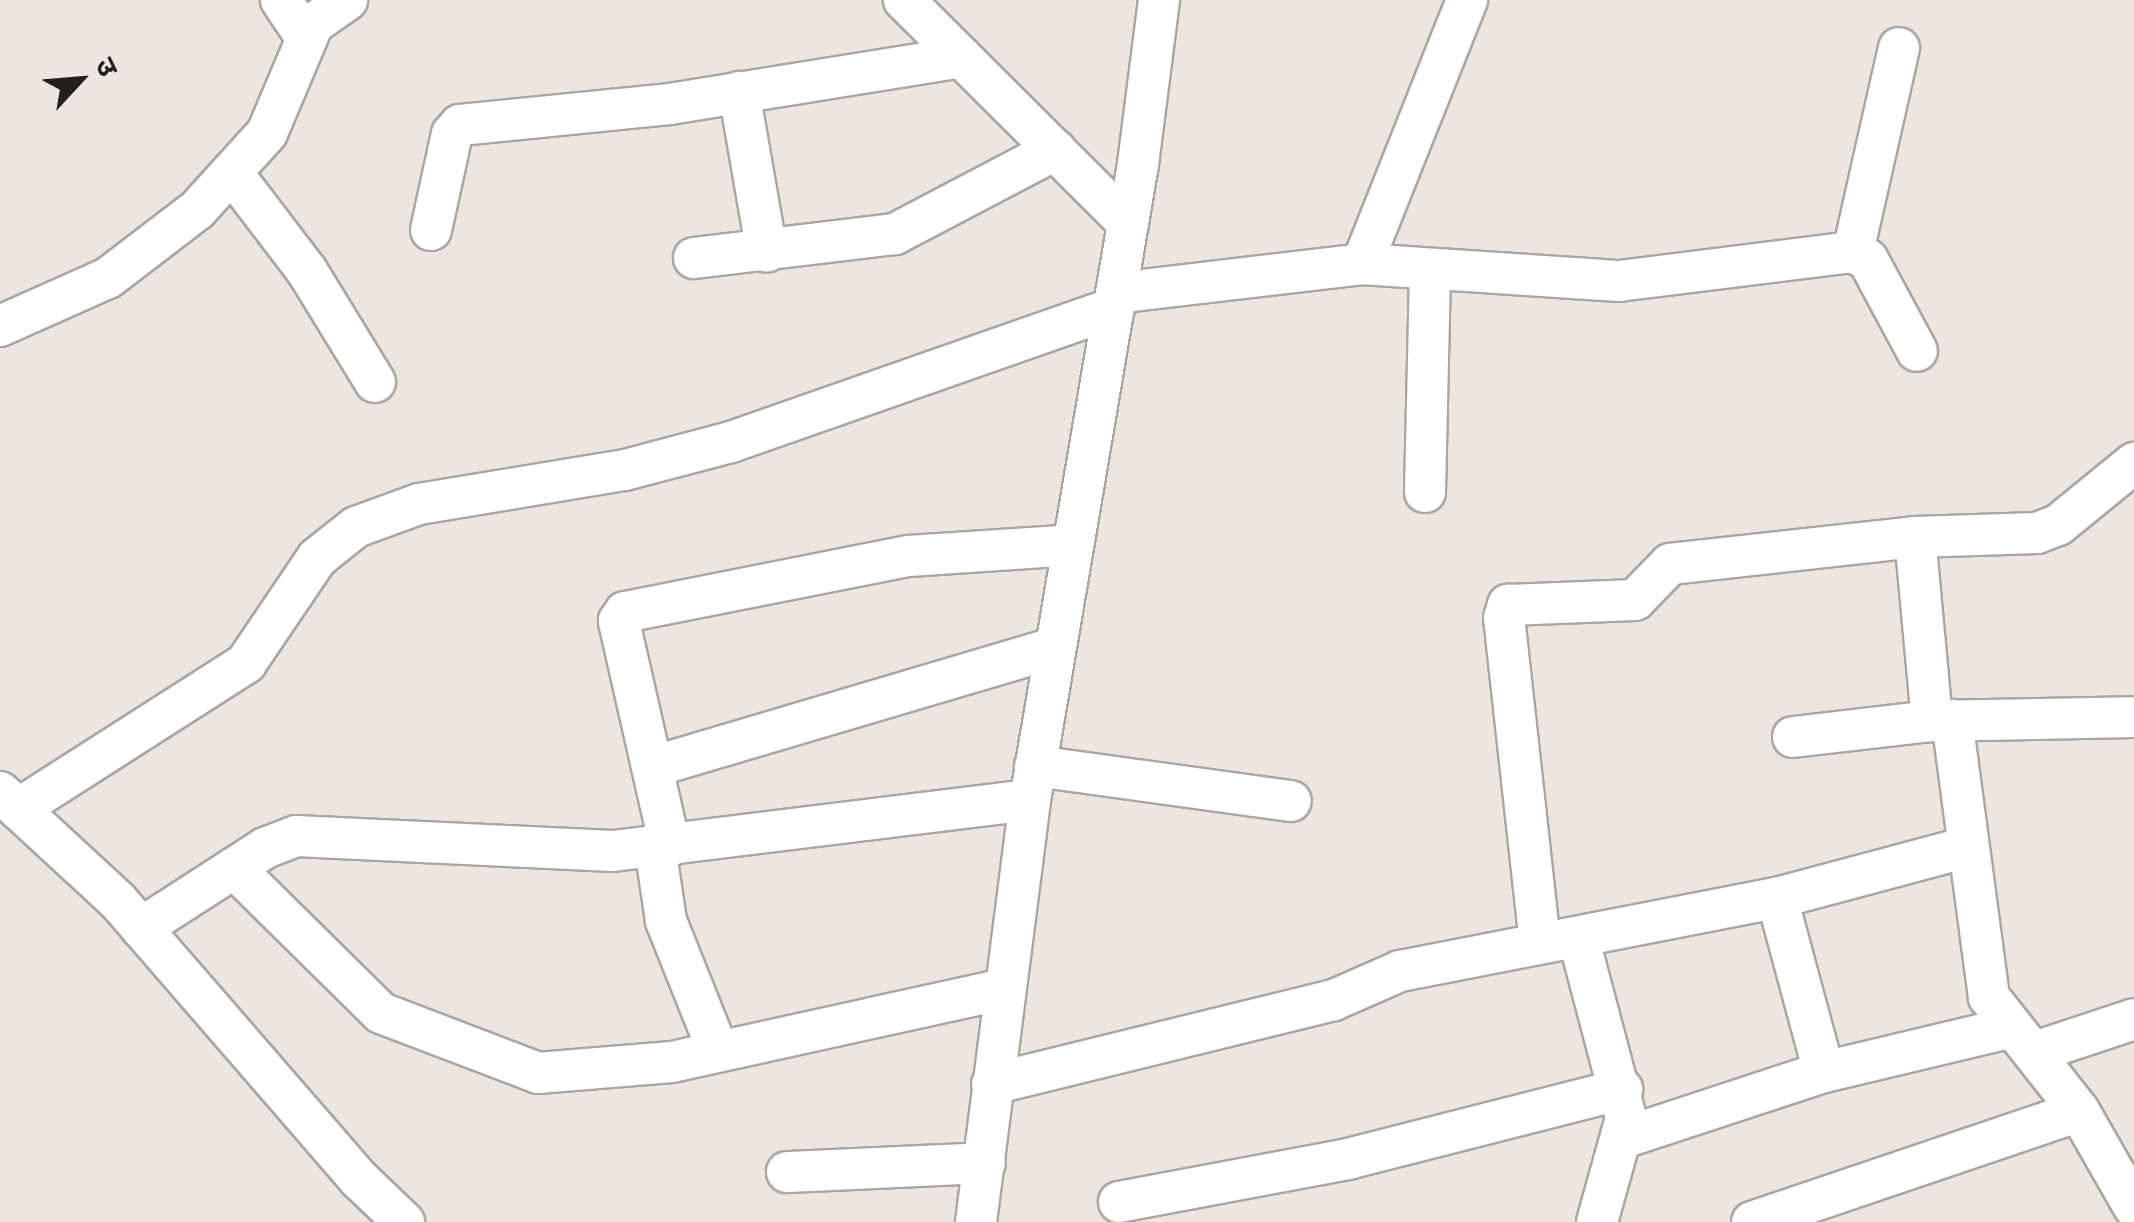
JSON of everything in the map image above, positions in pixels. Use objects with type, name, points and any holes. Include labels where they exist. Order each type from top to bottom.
[{"type":"street","points":[[281,0],[305,36]]},
{"type":"street","points":[[0,326],[108,278],[163,240],[233,174],[274,120],[305,36],[347,0]]},
{"type":"street","points":[[904,0],[1128,224]]},
{"type":"street","points":[[976,1222],[1032,783],[1128,224],[1160,0]]},
{"type":"street","points":[[1362,264],[1468,0]]},
{"type":"street","points":[[1853,252],[1899,48]]},
{"type":"street","points":[[431,230],[452,134],[460,124],[739,92],[961,57]]},
{"type":"street","points":[[739,92],[768,252]]},
{"type":"street","points":[[694,258],[896,234],[1054,150]]},
{"type":"street","points":[[233,174],[307,271],[376,382]]},
{"type":"street","points":[[404,1222],[348,1167],[141,928],[9,801],[246,663],[317,558],[365,522],[419,504],[625,470],[731,442],[1115,301],[1362,264],[1619,281],[1853,252],[1868,260],[1916,351]]},
{"type":"street","points":[[1425,492],[1430,270]]},
{"type":"street","points":[[1597,1222],[1623,1138],[1622,1088],[1560,942],[1504,618],[1508,605],[1636,600],[1670,564],[1915,537],[2047,530],[2134,463]]},
{"type":"street","points":[[1915,537],[1942,721],[1968,847],[1985,984],[2080,1112],[2134,1206]]},
{"type":"street","points":[[718,1051],[666,921],[652,767],[619,621],[625,612],[909,556],[1073,545]]},
{"type":"street","points":[[652,767],[800,728],[964,670],[1055,648]]},
{"type":"street","points":[[1793,737],[1942,721],[2134,717]]},
{"type":"street","points":[[141,928],[281,840],[316,835],[528,850],[662,847],[1032,783],[1291,801]]},
{"type":"street","points":[[992,1084],[1334,1000],[1400,970],[1778,898],[1968,847]]},
{"type":"street","points":[[234,868],[381,1013],[515,1068],[567,1074],[718,1051],[1005,989]]},
{"type":"street","points":[[1778,898],[1824,1072]]},
{"type":"street","points":[[1623,1138],[1824,1072],[2134,1020]]},
{"type":"street","points":[[1119,1202],[1348,1159],[1622,1088]]},
{"type":"street","points":[[1752,1222],[2080,1112]]},
{"type":"street","points":[[787,1172],[985,1163]]}]
